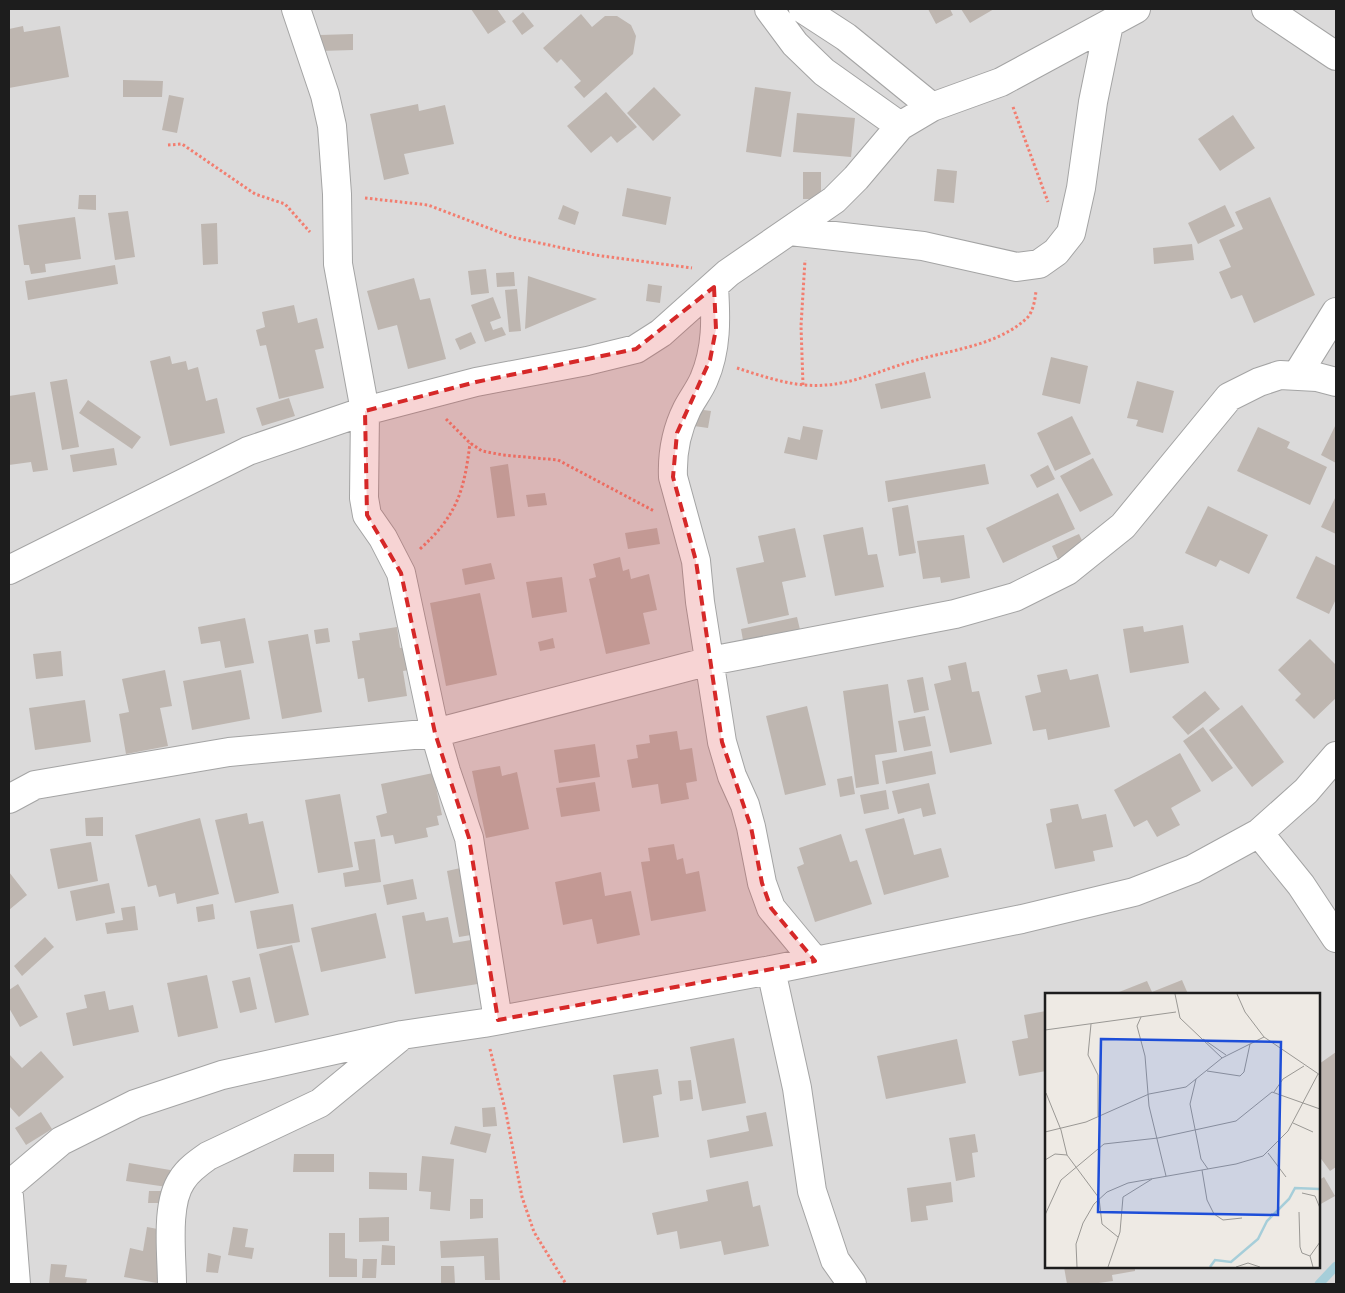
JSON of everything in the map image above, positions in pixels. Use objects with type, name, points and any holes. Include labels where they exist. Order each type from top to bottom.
[{"type":"street","points":[[296,9],[325,95],[332,126],[338,194],[337,249],[365,411],[364,498],[367,515],[401,573],[436,733],[446,771],[469,838],[491,1021]]},
{"type":"street","points":[[769,9],[795,44],[824,72],[900,126]]},
{"type":"street","points":[[803,9],[846,37],[932,107]]},
{"type":"street","points":[[9,570],[248,451],[365,411],[426,397],[476,382],[588,361],[636,349],[661,333],[721,280],[798,233],[856,178],[900,126],[932,107],[1001,82],[1136,9]]},
{"type":"street","points":[[1266,9],[1336,56]]},
{"type":"street","points":[[798,233],[923,246],[1017,267],[1040,264],[1056,252],[1071,233],[1081,188],[1093,102],[1109,24]]},
{"type":"street","points":[[721,280],[716,329],[710,360],[704,379],[686,411],[677,433],[672,463],[673,477],[696,561],[700,602],[722,742],[732,776],[745,805],[751,826],[762,883],[770,908],[815,961]]},
{"type":"street","points":[[1297,375],[1336,312]]},
{"type":"street","points":[[9,799],[35,785],[229,752],[436,733],[710,661],[955,614],[1015,597],[1067,572],[1123,526],[1229,397],[1259,382],[1280,375],[1297,375],[1336,382]]},
{"type":"street","points":[[9,1186],[61,1141],[135,1104],[222,1075],[402,1035],[491,1021],[771,970],[1022,919],[1134,892],[1193,869],[1259,833],[1306,792],[1336,756]]},
{"type":"street","points":[[1259,833],[1300,885],[1336,938]]},
{"type":"street","points":[[771,970],[797,1088],[812,1191],[835,1260],[852,1284]]},
{"type":"street","points":[[172,1284],[172,1210],[181,1180],[192,1168],[208,1156],[320,1103],[402,1035]]},
{"type":"street","points":[[9,1196],[16,1284]]},
{"type":"path","points":[[1001,82],[1018,118],[1052,210],[1071,233]]},
{"type":"path","points":[[168,145],[182,144],[255,194],[283,203],[318,240],[337,249]]},
{"type":"path","points":[[338,194],[428,205],[505,235],[721,280]]},
{"type":"path","points":[[798,233],[803,385]]},
{"type":"path","points":[[710,360],[770,378],[803,385],[826,385],[860,378],[914,360],[973,345],[999,335],[1027,318],[1035,302],[1040,264]]},
{"type":"path","points":[[426,397],[470,443],[489,453],[558,460],[645,506],[659,516]]},
{"type":"path","points":[[401,573],[418,551],[444,524],[460,497],[470,443]]},
{"type":"path","points":[[491,1021],[522,1197],[534,1232],[566,1284]]},
{"type":"highlighted area","points":[[714,287],[716,329],[710,360],[677,433],[673,477],[696,561],[722,742],[751,827],[762,883],[771,908],[815,961],[498,1020],[469,838],[435,733],[401,573],[367,515],[365,411],[476,382],[636,349]]},
{"type":"shaded area","points":[[9,9],[1336,9],[1336,1284],[9,1284]]},
{"type":"building","points":[[471,9],[497,9],[506,22],[488,34]]},
{"type":"building","points":[[928,9],[950,9],[953,15],[936,24]]},
{"type":"building","points":[[961,9],[994,9],[970,23]]},
{"type":"building","points":[[523,12],[534,26],[522,35],[512,21]]},
{"type":"building","points":[[581,14],[592,27],[605,16],[617,16],[631,25],[636,36],[633,54],[584,98],[574,87],[581,81],[561,59],[557,63],[543,48]]},
{"type":"building","points":[[23,26],[24,32],[60,26],[69,77],[9,88],[9,29]]},
{"type":"building","points":[[353,34],[353,50],[320,51],[320,35]]},
{"type":"building","points":[[123,80],[163,81],[162,97],[123,97]]},
{"type":"building","points":[[654,87],[681,115],[653,141],[627,113]]},
{"type":"building","points":[[755,87],[791,92],[781,157],[746,152]]},
{"type":"building","points":[[606,92],[637,127],[617,143],[611,136],[591,153],[567,126]]},
{"type":"building","points":[[169,95],[184,98],[177,133],[162,130]]},
{"type":"building","points":[[418,104],[419,111],[445,105],[454,144],[404,154],[409,174],[384,180],[370,114]]},
{"type":"building","points":[[797,113],[855,118],[851,157],[793,152]]},
{"type":"building","points":[[1233,115],[1255,148],[1220,171],[1198,139]]},
{"type":"building","points":[[937,169],[957,171],[954,203],[934,201]]},
{"type":"building","points":[[803,172],[821,172],[821,199],[803,199]]},
{"type":"building","points":[[627,188],[671,197],[666,225],[622,216]]},
{"type":"building","points":[[79,195],[96,195],[96,210],[78,209]]},
{"type":"building","points":[[1270,197],[1315,295],[1254,323],[1242,295],[1231,299],[1219,272],[1231,267],[1219,240],[1243,229],[1235,212]]},
{"type":"building","points":[[563,205],[579,212],[575,225],[558,219]]},
{"type":"building","points":[[1225,205],[1235,226],[1198,244],[1188,223]]},
{"type":"building","points":[[128,211],[135,257],[115,260],[108,213]]},
{"type":"building","points":[[75,217],[81,259],[45,264],[46,272],[31,274],[29,265],[24,265],[18,225]]},
{"type":"building","points":[[217,223],[218,264],[203,265],[201,224]]},
{"type":"building","points":[[1192,244],[1194,260],[1154,264],[1153,248]]},
{"type":"building","points":[[115,265],[118,284],[28,300],[25,281]]},
{"type":"building","points":[[486,269],[489,293],[471,295],[468,271]]},
{"type":"building","points":[[514,272],[515,286],[497,287],[496,273]]},
{"type":"building","points":[[528,276],[597,299],[525,329]]},
{"type":"building","points":[[414,278],[420,300],[430,298],[446,359],[408,369],[397,325],[378,330],[367,291]]},
{"type":"building","points":[[648,284],[662,286],[660,303],[646,301]]},
{"type":"building","points":[[517,289],[521,331],[509,332],[505,290]]},
{"type":"building","points":[[493,297],[501,318],[490,322],[493,330],[502,327],[506,335],[485,342],[471,305]]},
{"type":"building","points":[[294,305],[298,323],[317,318],[324,348],[315,350],[324,388],[279,399],[266,345],[260,346],[256,330],[265,327],[262,312]]},
{"type":"building","points":[[471,332],[476,343],[460,350],[455,339]]},
{"type":"building","points":[[170,356],[172,364],[186,361],[188,370],[198,367],[206,401],[217,398],[225,433],[170,446],[150,361]]},
{"type":"building","points":[[1051,357],[1088,366],[1080,404],[1042,395]]},
{"type":"building","points":[[925,372],[931,398],[881,409],[875,384]]},
{"type":"building","points":[[67,379],[79,447],[62,450],[50,382]]},
{"type":"building","points":[[1137,381],[1174,391],[1163,433],[1136,426],[1138,420],[1127,418]]},
{"type":"building","points":[[35,392],[48,470],[33,472],[31,462],[9,465],[9,396]]},
{"type":"building","points":[[289,398],[295,416],[262,426],[256,408]]},
{"type":"building","points":[[88,400],[141,437],[132,449],[79,413]]},
{"type":"building","points":[[696,409],[711,411],[708,428],[694,426]]},
{"type":"building","points":[[1072,416],[1091,454],[1055,471],[1037,433]]},
{"type":"building","points":[[1336,424],[1336,463],[1321,455]]},
{"type":"building","points":[[803,426],[823,430],[817,460],[784,453],[788,437],[800,440]]},
{"type":"building","points":[[1258,427],[1290,442],[1287,448],[1327,467],[1310,505],[1237,471]]},
{"type":"building","points":[[114,448],[117,465],[73,472],[70,455]]},
{"type":"building","points":[[1093,458],[1113,495],[1080,512],[1060,476]]},
{"type":"building","points":[[508,464],[515,516],[497,518],[490,467]]},
{"type":"building","points":[[985,464],[989,484],[888,502],[885,481]]},
{"type":"building","points":[[1048,465],[1055,479],[1037,488],[1030,475]]},
{"type":"building","points":[[545,493],[547,505],[528,507],[526,495]]},
{"type":"building","points":[[1058,493],[1075,529],[1003,563],[986,528]]},
{"type":"building","points":[[1336,496],[1336,534],[1321,527]]},
{"type":"building","points":[[908,505],[916,553],[899,556],[892,508]]},
{"type":"building","points":[[1208,506],[1268,535],[1249,574],[1220,560],[1216,567],[1185,553]]},
{"type":"building","points":[[863,527],[868,555],[877,554],[884,587],[835,596],[823,535]]},
{"type":"building","points":[[657,528],[660,544],[628,549],[625,533]]},
{"type":"building","points":[[795,528],[806,577],[782,582],[789,615],[748,624],[736,568],[764,562],[758,536]]},
{"type":"building","points":[[1079,534],[1087,551],[1060,564],[1052,546]]},
{"type":"building","points":[[964,535],[970,578],[941,583],[940,577],[923,579],[917,541]]},
{"type":"building","points":[[1316,556],[1336,566],[1336,599],[1329,614],[1296,598]]},
{"type":"building","points":[[620,557],[623,571],[629,569],[631,579],[649,574],[657,610],[643,613],[650,644],[606,654],[589,579],[596,577],[593,564]]},
{"type":"building","points":[[491,563],[495,579],[465,585],[462,569]]},
{"type":"building","points":[[562,577],[567,612],[532,618],[526,582]]},
{"type":"building","points":[[480,593],[497,675],[446,686],[430,603]]},
{"type":"building","points":[[797,617],[801,634],[744,646],[741,629]]},
{"type":"building","points":[[245,618],[254,663],[225,668],[220,641],[201,644],[198,627]]},
{"type":"building","points":[[1183,625],[1189,663],[1130,673],[1123,629],[1143,626],[1144,632]]},
{"type":"building","points":[[397,627],[400,648],[412,646],[416,669],[403,671],[407,696],[368,702],[364,678],[358,679],[352,641],[360,640],[359,633]]},
{"type":"building","points":[[328,628],[330,642],[316,644],[314,630]]},
{"type":"building","points":[[308,634],[322,712],[282,719],[268,641]]},
{"type":"building","points":[[553,638],[555,648],[540,651],[538,642]]},
{"type":"building","points":[[1310,639],[1336,665],[1336,698],[1314,719],[1295,700],[1301,694],[1278,670]]},
{"type":"building","points":[[61,651],[63,676],[36,679],[33,654]]},
{"type":"building","points":[[966,662],[972,692],[979,691],[992,744],[950,753],[934,684],[951,680],[948,666]]},
{"type":"building","points":[[1067,669],[1070,680],[1098,674],[1110,727],[1048,740],[1046,729],[1033,731],[1025,696],[1041,692],[1037,675]]},
{"type":"building","points":[[165,670],[172,706],[160,708],[168,746],[126,754],[119,714],[129,712],[122,679]]},
{"type":"building","points":[[241,670],[250,719],[192,730],[183,681]]},
{"type":"building","points":[[923,677],[929,710],[914,713],[907,680]]},
{"type":"building","points":[[888,684],[897,752],[875,755],[879,784],[856,788],[843,691]]},
{"type":"building","points":[[1205,691],[1220,709],[1188,735],[1172,717]]},
{"type":"building","points":[[85,700],[91,742],[35,750],[29,708]]},
{"type":"building","points":[[1242,705],[1284,762],[1252,787],[1209,730]]},
{"type":"building","points":[[807,706],[826,785],[785,795],[766,716]]},
{"type":"building","points":[[925,716],[931,746],[904,751],[898,721]]},
{"type":"building","points":[[1203,727],[1233,768],[1212,782],[1183,741]]},
{"type":"building","points":[[677,731],[680,750],[692,748],[697,781],[686,783],[689,799],[661,804],[658,784],[632,788],[627,760],[638,758],[636,745],[650,743],[649,735]]},
{"type":"building","points":[[595,744],[600,777],[559,783],[554,750]]},
{"type":"building","points":[[932,751],[936,774],[886,784],[882,761]]},
{"type":"building","points":[[1180,753],[1201,791],[1171,808],[1180,825],[1157,837],[1147,820],[1134,827],[1114,790]]},
{"type":"building","points":[[500,766],[502,776],[517,772],[529,829],[486,838],[472,771]]},
{"type":"building","points":[[433,773],[442,815],[437,816],[439,825],[426,828],[428,837],[395,844],[393,835],[381,837],[376,816],[387,813],[381,784]]},
{"type":"building","points":[[852,776],[855,794],[840,797],[837,779]]},
{"type":"building","points":[[595,782],[600,811],[561,817],[556,788]]},
{"type":"building","points":[[929,783],[936,814],[923,817],[921,808],[898,814],[892,791]]},
{"type":"building","points":[[886,790],[889,809],[864,814],[860,795]]},
{"type":"building","points":[[340,794],[353,867],[318,873],[305,800]]},
{"type":"building","points":[[1078,804],[1082,819],[1106,814],[1113,847],[1093,851],[1095,861],[1055,869],[1046,824],[1052,822],[1050,809]]},
{"type":"building","points":[[247,813],[249,824],[263,821],[279,893],[235,903],[215,820]]},
{"type":"building","points":[[103,817],[103,836],[86,836],[85,818]]},
{"type":"building","points":[[200,818],[219,894],[177,904],[175,893],[159,897],[156,885],[148,887],[135,835]]},
{"type":"building","points":[[904,818],[914,855],[941,848],[949,877],[884,895],[865,829]]},
{"type":"building","points":[[841,834],[850,862],[857,860],[872,904],[815,922],[797,867],[804,864],[799,848]]},
{"type":"building","points":[[375,839],[381,882],[345,887],[343,873],[359,870],[354,842]]},
{"type":"building","points":[[91,842],[98,881],[58,889],[50,849]]},
{"type":"building","points":[[674,844],[677,860],[683,858],[686,874],[699,871],[706,911],[651,921],[641,862],[650,861],[648,848]]},
{"type":"building","points":[[465,867],[477,934],[459,937],[447,871]]},
{"type":"building","points":[[9,872],[27,895],[9,910]]},
{"type":"building","points":[[601,872],[605,896],[631,891],[640,935],[597,944],[592,919],[563,925],[555,882]]},
{"type":"building","points":[[413,879],[417,899],[387,905],[383,885]]},
{"type":"building","points":[[109,883],[115,913],[76,921],[70,891]]},
{"type":"building","points":[[213,904],[215,919],[198,922],[196,907]]},
{"type":"building","points":[[293,904],[300,942],[257,949],[250,911]]},
{"type":"building","points":[[135,906],[138,930],[107,934],[105,923],[123,920],[121,908]]},
{"type":"building","points":[[424,912],[426,921],[448,917],[453,943],[477,939],[484,983],[415,994],[402,916]]},
{"type":"building","points":[[376,913],[386,958],[321,972],[311,928]]},
{"type":"building","points":[[45,937],[54,947],[22,976],[14,966]]},
{"type":"building","points":[[292,945],[309,1015],[275,1023],[259,954]]},
{"type":"building","points":[[207,975],[218,1028],[178,1037],[167,983]]},
{"type":"building","points":[[250,977],[257,1009],[240,1013],[232,981]]},
{"type":"building","points":[[1182,980],[1188,993],[1117,993],[1147,981],[1152,992]]},
{"type":"building","points":[[18,984],[38,1017],[20,1027],[9,1008],[9,990]]},
{"type":"building","points":[[105,991],[109,1010],[133,1005],[139,1032],[73,1046],[66,1013],[87,1008],[84,995]]},
{"type":"building","points":[[1045,1011],[1045,1071],[1019,1076],[1012,1041],[1028,1038],[1024,1015]]},
{"type":"building","points":[[734,1038],[746,1103],[702,1111],[690,1047]]},
{"type":"building","points":[[957,1039],[966,1083],[886,1099],[877,1056]]},
{"type":"building","points":[[41,1051],[64,1077],[19,1117],[9,1106],[9,1054],[22,1068]]},
{"type":"building","points":[[1336,1052],[1336,1167],[1330,1171],[1320,1157],[1320,1063]]},
{"type":"building","points":[[658,1069],[662,1094],[653,1096],[659,1137],[623,1143],[613,1075]]},
{"type":"building","points":[[691,1080],[693,1099],[680,1101],[678,1081]]},
{"type":"building","points":[[495,1107],[497,1126],[483,1127],[482,1108]]},
{"type":"building","points":[[41,1112],[52,1129],[26,1145],[15,1128]]},
{"type":"building","points":[[766,1112],[773,1146],[710,1158],[707,1140],[749,1131],[746,1116]]},
{"type":"building","points":[[455,1126],[491,1134],[486,1153],[450,1144]]},
{"type":"building","points":[[975,1134],[978,1152],[972,1153],[975,1177],[956,1181],[949,1138]]},
{"type":"building","points":[[294,1154],[334,1154],[334,1172],[293,1172]]},
{"type":"building","points":[[422,1156],[454,1159],[450,1211],[430,1209],[431,1192],[419,1191]]},
{"type":"building","points":[[129,1163],[176,1171],[174,1188],[126,1181]]},
{"type":"building","points":[[369,1172],[407,1173],[407,1190],[369,1189]]},
{"type":"building","points":[[1324,1177],[1335,1196],[1320,1204],[1320,1179]]},
{"type":"building","points":[[748,1181],[753,1207],[760,1205],[769,1246],[724,1255],[721,1241],[680,1249],[677,1231],[657,1235],[652,1213],[708,1201],[706,1190]]},
{"type":"building","points":[[951,1182],[953,1202],[926,1206],[928,1220],[911,1222],[907,1188]]},
{"type":"building","points":[[149,1191],[167,1191],[167,1203],[148,1203]]},
{"type":"building","points":[[470,1199],[483,1199],[483,1218],[470,1219]]},
{"type":"building","points":[[389,1217],[389,1241],[359,1242],[359,1218]]},
{"type":"building","points":[[147,1227],[168,1231],[157,1283],[124,1277],[130,1248],[143,1251]]},
{"type":"building","points":[[233,1227],[248,1229],[245,1247],[254,1248],[252,1259],[228,1255]]},
{"type":"building","points":[[329,1233],[345,1233],[345,1258],[357,1259],[357,1277],[329,1277]]},
{"type":"building","points":[[498,1238],[500,1280],[485,1280],[484,1256],[441,1258],[440,1241]]},
{"type":"building","points":[[382,1245],[395,1246],[395,1265],[381,1265]]},
{"type":"building","points":[[208,1253],[221,1256],[218,1273],[206,1272]]},
{"type":"building","points":[[363,1259],[377,1259],[376,1278],[362,1278]]},
{"type":"building","points":[[51,1264],[67,1265],[65,1277],[87,1279],[86,1284],[49,1284]]},
{"type":"building","points":[[441,1266],[454,1266],[455,1284],[441,1284]]},
{"type":"building","points":[[1064,1268],[1135,1268],[1135,1271],[1112,1275],[1113,1281],[1091,1284],[1067,1284]]},
{"type":"waterway","points":[[1319,1284],[1336,1266]]}]
